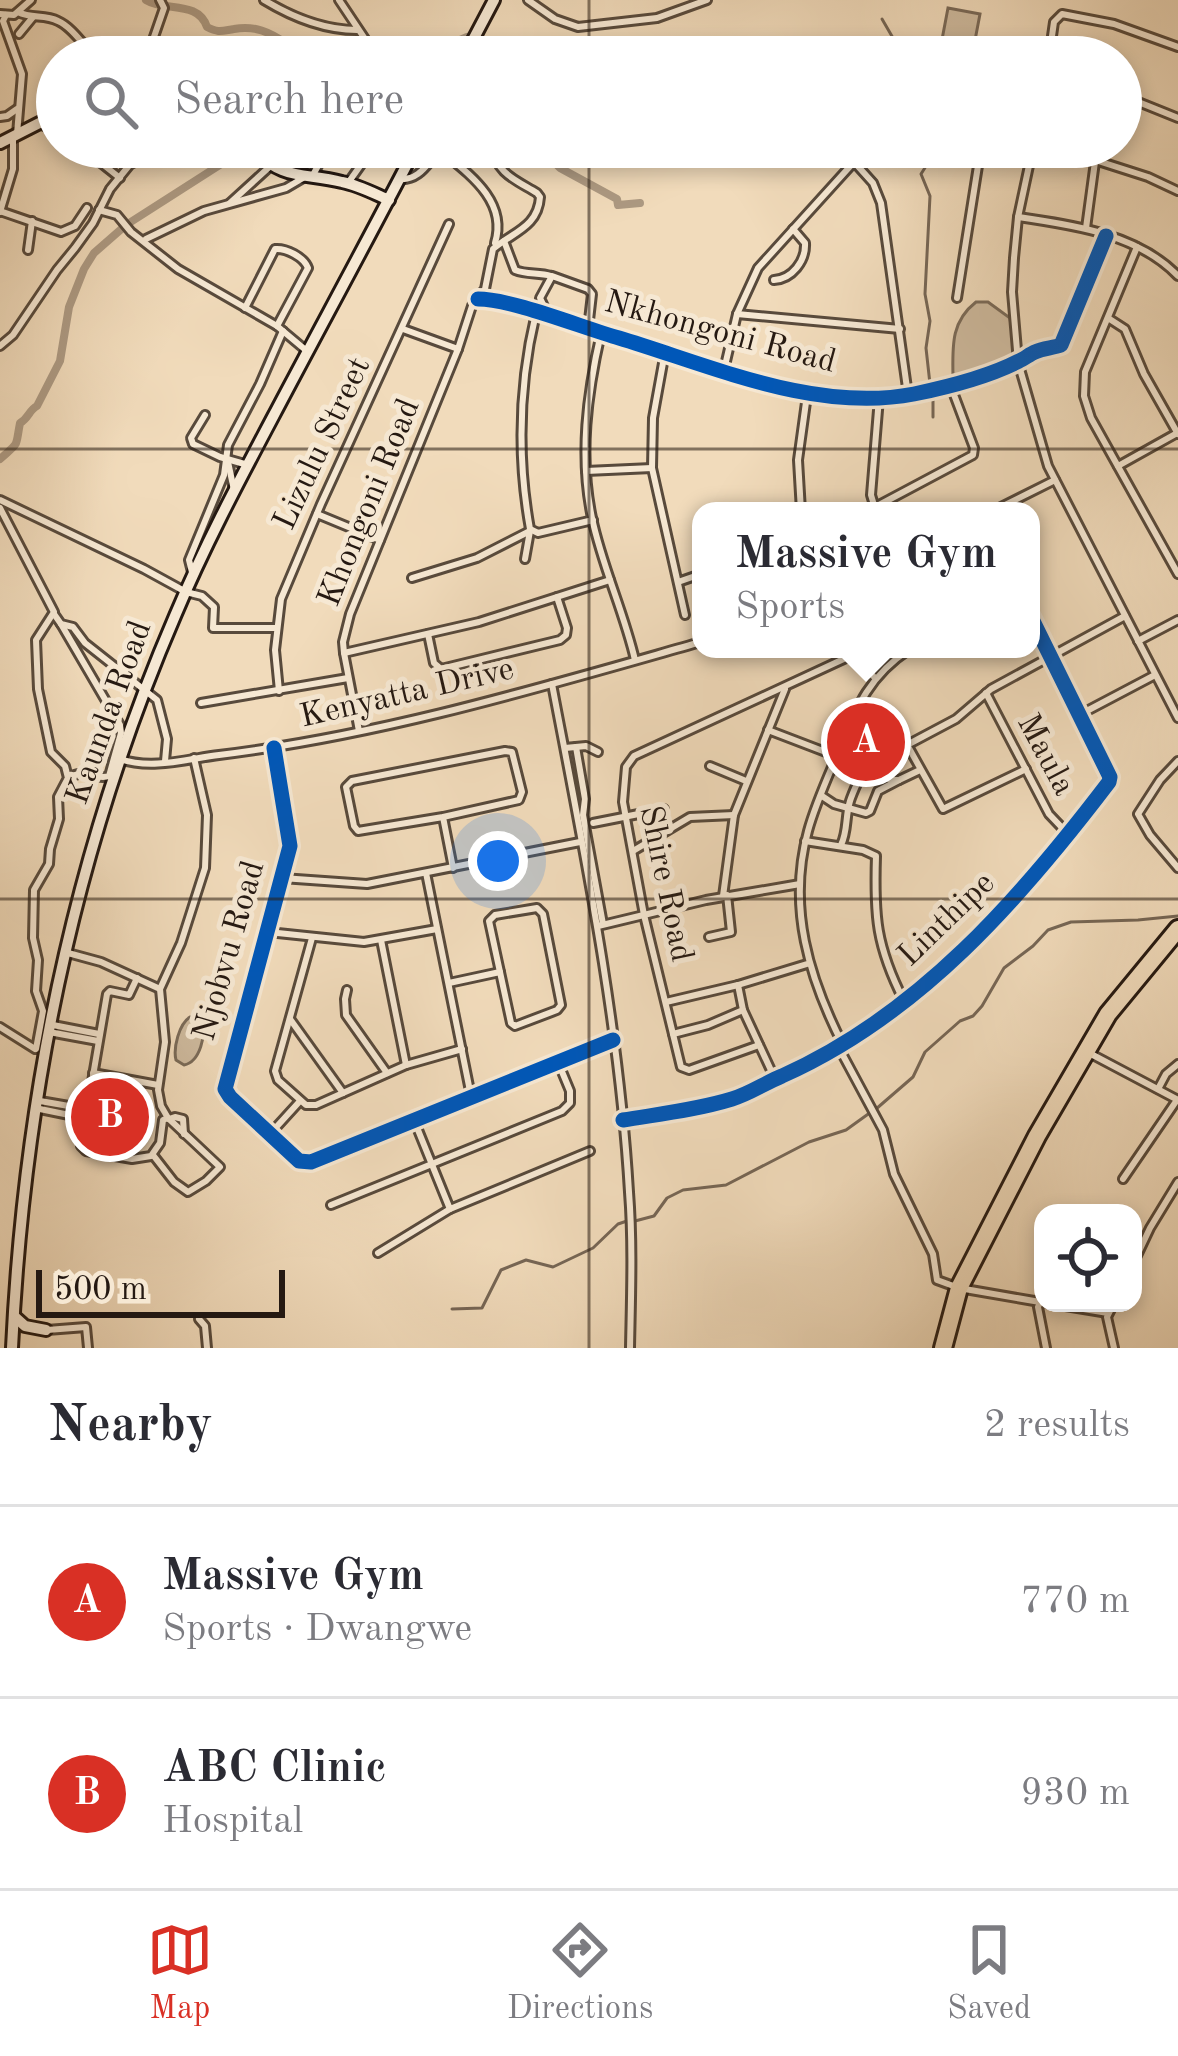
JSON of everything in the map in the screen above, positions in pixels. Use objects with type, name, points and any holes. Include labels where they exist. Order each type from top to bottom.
[{"type":"highway","points":[[943,1348],[959,1288],[1010,1185],[1122,994],[1178,928]]},
{"type":"main road","points":[[475,36],[494,0]]},
{"type":"main road","points":[[0,142],[36,126]]},
{"type":"main road","points":[[280,168],[308,178],[348,183],[388,200]]},
{"type":"main road","name":"Kaunda Road","points":[[13,1342],[40,1050],[119,759],[144,689],[234,490],[405,168]]},
{"type":"main road","points":[[15,1317],[25,1326],[46,1330]]},
{"type":"main road","points":[[13,1342],[29,1332]]},
{"type":"street","points":[[31,0],[14,15],[3,14],[22,74],[13,169],[1,205],[67,232],[85,213],[93,223]]},
{"type":"street","points":[[264,0],[300,19],[357,30]]},
{"type":"street","points":[[339,0],[363,36]]},
{"type":"street","points":[[528,0],[555,19],[578,27],[657,18],[707,0]]},
{"type":"street","points":[[153,36],[162,3]]},
{"type":"street","points":[[19,12],[60,22],[74,36]]},
{"type":"street","points":[[1052,36],[1054,22],[1062,14],[1114,24],[1178,46]]},
{"type":"street","points":[[19,34],[33,17]]},
{"type":"street","points":[[1142,103],[1178,118]]},
{"type":"street","points":[[0,117],[19,109]]},
{"type":"street","points":[[108,168],[120,178]]},
{"type":"street","points":[[0,346],[14,335],[129,168]]},
{"type":"street","points":[[228,204],[268,168]]},
{"type":"street","points":[[145,240],[193,215],[286,188],[308,178],[316,168]]},
{"type":"street","points":[[348,183],[359,168]]},
{"type":"street","points":[[399,179],[420,176],[425,168]]},
{"type":"street","points":[[463,168],[487,194],[499,224],[493,249]]},
{"type":"street","points":[[493,249],[530,224],[541,201],[500,168]]},
{"type":"street","points":[[724,370],[737,314],[758,268],[849,168]]},
{"type":"street","points":[[861,168],[879,195],[908,395]]},
{"type":"street","points":[[957,298],[978,168]]},
{"type":"street","points":[[1028,168],[1018,217],[1012,292],[1018,362],[1034,426],[1055,480],[1178,718]]},
{"type":"street","points":[[1085,228],[1094,168]]},
{"type":"street","points":[[1120,168],[1178,191]]},
{"type":"street","points":[[100,210],[117,215],[178,269],[280,329],[308,352]]},
{"type":"street","points":[[1018,217],[1085,228],[1137,247],[1178,276]]},
{"type":"street","points":[[28,250],[32,221]]},
{"type":"street","name":"Lizulu Street","points":[[279,691],[275,650],[281,599],[449,224]]},
{"type":"street","points":[[774,280],[785,279],[805,254],[805,243],[793,229]]},
{"type":"street","name":"Nkhongoni Road","points":[[478,299],[808,394],[880,398],[950,384],[1061,345],[1106,236]]},
{"type":"street","points":[[504,241],[515,270],[588,289],[592,294],[588,329]]},
{"type":"street","points":[[1137,247],[1087,367],[1083,391],[1091,418],[1178,574]]},
{"type":"street","name":"Khongoni Road","points":[[359,731],[344,634],[472,306],[484,289],[493,249]]},
{"type":"street","points":[[193,575],[189,560],[224,475],[228,446],[260,384],[308,268],[304,260],[275,250],[245,308]]},
{"type":"street","points":[[549,317],[540,298],[551,277]]},
{"type":"street","points":[[525,559],[530,530],[521,436],[526,365],[536,313]]},
{"type":"street","points":[[737,314],[900,329]]},
{"type":"street","points":[[1108,318],[1125,329],[1178,433],[1118,466]]},
{"type":"street","points":[[403,328],[458,349]]},
{"type":"street","points":[[601,333],[587,402],[586,471],[592,520],[635,660]]},
{"type":"street","points":[[665,352],[653,418],[652,468],[686,615]]},
{"type":"street","points":[[885,502],[973,455],[950,384]]},
{"type":"street","points":[[800,502],[798,460],[808,394]]},
{"type":"street","points":[[873,502],[880,398]]},
{"type":"street","points":[[205,415],[191,442],[248,465]]},
{"type":"street","points":[[227,458],[234,490]]},
{"type":"street","points":[[586,471],[652,468]]},
{"type":"street","points":[[1011,502],[1055,480]]},
{"type":"street","points":[[0,504],[208,601],[214,607],[212,627],[276,628]]},
{"type":"street","points":[[0,504],[55,614],[116,715],[121,735]]},
{"type":"street","points":[[316,514],[380,540]]},
{"type":"street","points":[[412,578],[477,558],[530,530],[538,533],[592,520]]},
{"type":"street","points":[[678,583],[692,578]]},
{"type":"street","points":[[344,653],[479,622],[610,580]]},
{"type":"street","points":[[428,634],[435,666],[441,669],[527,650],[566,635],[556,597]]},
{"type":"street","points":[[55,614],[36,640],[38,689],[51,752],[65,766],[68,780]]},
{"type":"street","points":[[908,745],[945,727],[986,693],[1125,616]]},
{"type":"street","points":[[1138,641],[1178,620]]},
{"type":"street","points":[[61,624],[73,627],[85,643],[157,700],[168,748],[165,763]]},
{"type":"street","name":"Linthipe","points":[[622,1120],[735,1098],[841,1047],[904,1001],[1002,912],[1069,835],[1110,779],[1040,635]]},
{"type":"street","name":"Kenyatta Drive","points":[[119,759],[165,763],[274,748],[427,717],[692,645]]},
{"type":"street","name":"Shire Road","points":[[673,1034],[625,817],[623,785],[630,759],[846,658]]},
{"type":"street","name":"Shire Road","points":[[852,658],[857,659]]},
{"type":"street","points":[[897,658],[874,678],[852,718],[805,842],[800,884],[803,942],[820,1001],[883,1130],[894,1174],[933,1254],[937,1280],[1034,1302]]},
{"type":"street","points":[[857,659],[874,678]]},
{"type":"street","points":[[1081,714],[1155,675]]},
{"type":"street","points":[[201,703],[348,678]]},
{"type":"street","points":[[552,684],[600,925]]},
{"type":"street","points":[[709,938],[731,932],[725,896],[734,815],[786,686]]},
{"type":"street","points":[[0,1027],[40,1050],[43,1009],[35,991],[34,890],[49,864],[59,819],[58,797],[74,774],[109,776],[121,735],[144,689]]},
{"type":"street","name":"Maula","points":[[986,693],[1052,819],[1069,835]]},
{"type":"street","points":[[852,718],[908,745],[939,806],[946,809],[1026,769]]},
{"type":"street","points":[[768,730],[891,781],[899,780]]},
{"type":"street","points":[[575,747],[586,799],[583,815],[622,1120],[631,1228],[630,1348]]},
{"type":"street","points":[[565,748],[590,747],[598,752]]},
{"type":"street","name":"Njobvu Road","points":[[274,748],[290,839],[225,1089],[299,1161],[308,1163],[614,1040]]},
{"type":"street","points":[[512,752],[520,798],[443,817],[359,832],[346,787],[360,779],[512,752]]},
{"type":"street","points":[[152,1155],[187,1192],[220,1167],[168,1119],[158,1085],[165,1042],[160,989],[181,944],[205,864],[208,820],[194,758]]},
{"type":"street","points":[[1178,761],[1138,814],[1178,868]]},
{"type":"street","points":[[710,766],[746,781]]},
{"type":"street","points":[[842,846],[848,809],[863,770]]},
{"type":"street","points":[[821,796],[868,813],[880,789],[920,770]]},
{"type":"street","points":[[593,823],[664,809]]},
{"type":"street","points":[[632,852],[690,818],[734,815]]},
{"type":"street","points":[[443,817],[453,868]]},
{"type":"street","points":[[282,878],[357,885],[581,842]]},
{"type":"street","points":[[805,842],[876,856],[877,927],[884,958],[904,1001]]},
{"type":"street","points":[[425,873],[471,1096]]},
{"type":"street","points":[[600,925],[800,884]]},
{"type":"street","points":[[539,909],[560,1007],[513,1025],[500,972],[490,920],[495,915],[539,909]]},
{"type":"street","points":[[267,932],[364,943],[437,929]]},
{"type":"street","points":[[312,938],[276,1076],[300,1101],[314,1106],[406,1065],[462,1049]]},
{"type":"street","points":[[381,940],[406,1065]]},
{"type":"street","points":[[65,952],[101,962],[160,989]]},
{"type":"street","points":[[666,1002],[808,964]]},
{"type":"street","points":[[449,983],[500,972]]},
{"type":"street","points":[[137,979],[129,995],[107,993],[81,1141],[86,1150],[132,1159],[152,1155],[160,1143],[163,1120],[168,1119]]},
{"type":"street","points":[[738,985],[743,1010],[776,1079]]},
{"type":"street","points":[[347,990],[346,1015],[387,1073]]},
{"type":"street","points":[[743,1010],[673,1034],[681,1067],[684,1070],[758,1045]]},
{"type":"street","points":[[290,1019],[343,1093]]},
{"type":"street","points":[[49,1028],[99,1038]]},
{"type":"street","points":[[1085,1051],[1178,1100],[1123,1179]]},
{"type":"street","points":[[331,1204],[565,1108],[570,1091],[558,1062]]},
{"type":"street","points":[[1158,1089],[1178,1064]]},
{"type":"street","points":[[93,1073],[158,1085]]},
{"type":"street","points":[[270,1134],[300,1101]]},
{"type":"street","points":[[36,1104],[85,1113]]},
{"type":"street","points":[[414,1120],[450,1209]]},
{"type":"street","points":[[378,1253],[450,1209],[590,1151]]},
{"type":"street","points":[[1142,1245],[1178,1182]]},
{"type":"street","points":[[1043,1312],[1046,1348]]},
{"type":"street","points":[[1101,1312],[1108,1313],[1114,1348]]},
{"type":"street","points":[[199,1319],[205,1325],[207,1348]]},
{"type":"street","points":[[29,1332],[86,1327],[88,1348]]},
{"type":"shaded area","points":[[948,8],[980,14],[976,36],[943,36]]},
{"type":"shaded area","points":[[976,302],[988,302],[1010,318],[1016,360],[953,381],[957,328]]},
{"type":"shaded area","points":[[190,1017],[201,1020],[202,1040],[194,1059],[184,1065],[176,1060],[175,1049]]},
{"type":"waterway","points":[[146,0],[196,13],[214,30],[248,28],[274,36]]},
{"type":"waterway","points":[[882,19],[892,36]]},
{"type":"waterway","points":[[0,459],[16,444],[20,423],[37,406],[60,361],[69,307],[94,253],[126,225],[215,168]]},
{"type":"waterway","points":[[560,168],[617,199],[618,205],[640,203]]},
{"type":"waterway","points":[[925,168],[921,174],[930,196],[925,294],[930,384]]},
{"type":"waterway","points":[[933,395],[933,417]]},
{"type":"waterway","points":[[876,1109],[913,1077],[925,1052],[960,1021],[973,1016],[1004,968],[1048,930],[1071,922],[1178,916]]},
{"type":"waterway","points":[[635,1221],[654,1216],[667,1198],[683,1190],[726,1185],[809,1142],[846,1130],[871,1112]]},
{"type":"waterway","points":[[452,1309],[482,1308],[501,1270],[526,1260],[553,1267],[593,1248],[627,1221]]},
{"type":"cycle path","points":[[478,299],[528,309],[765,384],[877,398],[968,381],[1061,345],[1106,236]]},
{"type":"cycle path","points":[[623,1120],[738,1097],[832,1051],[922,987],[1040,869],[1110,777],[1040,635]]},
{"type":"cycle path","points":[[274,748],[290,846],[225,1089],[299,1161],[311,1162],[613,1040]]},
{"type":"place","name":"Massive Gym","points":[[866,742]]},
{"type":"place","name":"ABC Clinic","points":[[110,1117]]}]
